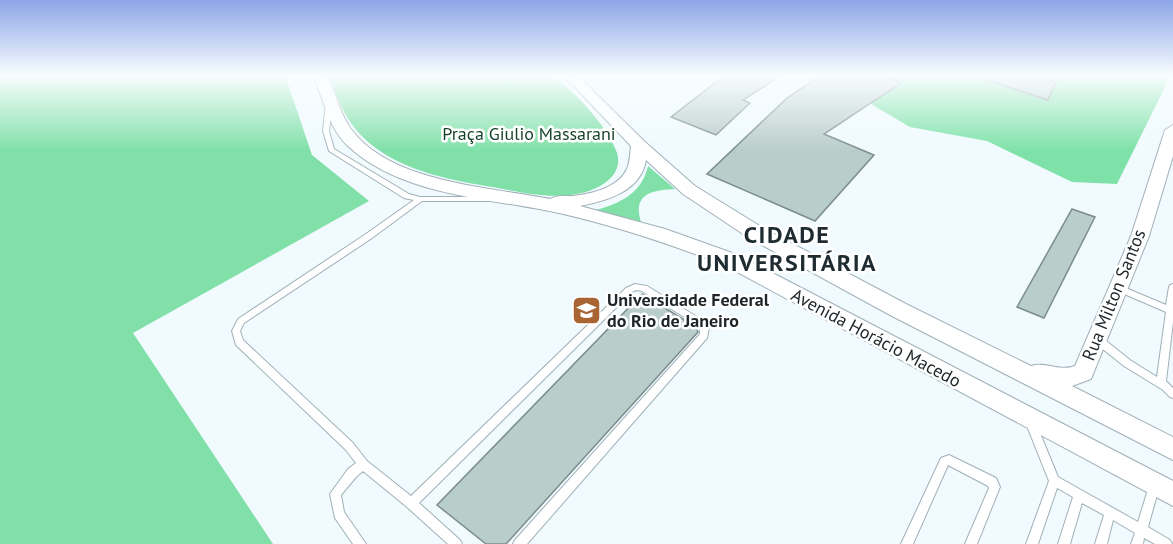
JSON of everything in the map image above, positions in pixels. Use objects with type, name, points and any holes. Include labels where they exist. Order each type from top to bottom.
[{"type":"street","points":[[329,102],[345,132],[356,145],[398,170],[455,188],[526,200],[577,201],[599,196],[615,189],[630,178],[635,170],[639,145],[596,100]]},
{"type":"street","name":"Rua Milton Santos","points":[[899,310],[947,328],[1024,367],[1054,378],[1075,377],[1083,372],[1140,236],[1173,130]]},
{"type":"street","name":"Avenida Horácio Macedo","points":[[639,145],[689,190],[756,233],[899,310],[1173,449]]},
{"type":"street","name":"Avenida Horácio Macedo","points":[[526,200],[644,229],[730,260],[1164,489]]},
{"type":"lane","points":[[329,102],[326,131],[331,150],[395,190],[420,199],[526,200]]},
{"type":"lane","points":[[420,199],[369,236],[241,321],[236,331],[239,342],[349,446],[363,464],[456,544]]},
{"type":"lane","points":[[411,503],[629,290],[635,287],[644,288],[699,322],[705,328],[704,335],[519,544]]},
{"type":"lane","points":[[1163,386],[1161,382],[1173,287]]},
{"type":"lane","points":[[1118,288],[1170,310]]},
{"type":"lane","points":[[1097,339],[1126,363],[1173,394]]},
{"type":"lane","points":[[1029,419],[1054,481],[1166,544]]},
{"type":"lane","points":[[907,544],[945,461],[949,460],[992,482],[995,487],[971,544]]},
{"type":"lane","points":[[360,544],[339,514],[335,494],[352,473],[363,464]]},
{"type":"lane","points":[[1032,544],[1054,481]]},
{"type":"lane","points":[[1137,544],[1140,530],[1164,489]]},
{"type":"lane","points":[[1064,544],[1079,495]]},
{"type":"lane","points":[[1101,544],[1110,513]]},
{"type":"green space","points":[[0,100],[294,100],[312,155],[369,201],[133,333],[273,544],[0,544]]},
{"type":"green space","name":"Praça Giulio Massarani","points":[[339,100],[580,100],[613,143],[618,164],[611,178],[596,188],[572,195],[547,196],[451,179],[405,165],[366,140],[351,123]]},
{"type":"green space","points":[[874,100],[1158,100],[1117,184],[1072,182],[987,141],[910,127],[871,104]]},
{"type":"green space","points":[[648,166],[675,189],[646,195],[639,205],[641,222],[596,210],[629,196],[641,183]]},
{"type":"building","points":[[692,100],[744,100],[750,103],[716,135],[671,117]]},
{"type":"building","points":[[784,100],[875,100],[824,134],[874,155],[815,221],[707,174]]},
{"type":"building","points":[[1072,209],[1095,217],[1044,318],[1017,307]]},
{"type":"building","points":[[642,294],[696,327],[698,332],[506,544],[486,544],[437,505]]},
{"type":"place","name":"Universidade Federal do Rio de Janeiro","points":[[586,310]]},
{"type":"district","name":"CIDADE UNIVERSITÁRIA","points":[[787,249]]}]
